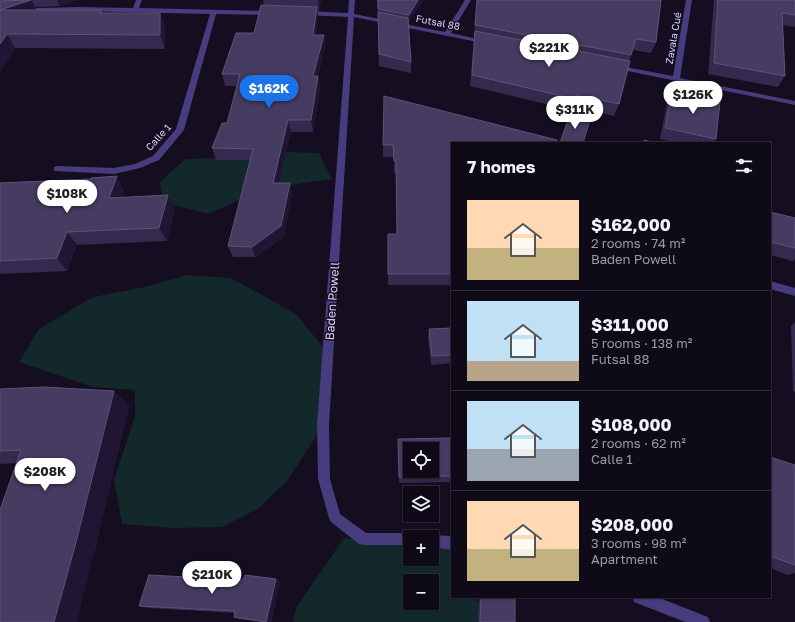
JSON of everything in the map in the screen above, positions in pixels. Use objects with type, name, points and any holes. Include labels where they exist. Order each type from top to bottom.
[{"type":"street","points":[[135,10],[140,0]]},
{"type":"street","name":"Baden Powell","points":[[352,0],[323,425],[324,478],[335,518],[364,539],[403,540]]},
{"type":"street","points":[[447,34],[468,0]]},
{"type":"street","name":"Zavala Cué","points":[[676,79],[689,0]]},
{"type":"street","points":[[0,11],[78,9],[213,13],[281,13]]},
{"type":"street","name":"Calle 1","points":[[57,169],[114,171],[137,166],[156,158],[180,130],[213,13]]},
{"type":"street","name":"Futsal 88","points":[[296,13],[352,15],[493,43]]},
{"type":"street","points":[[607,66],[795,103]]},
{"type":"street","points":[[771,285],[795,292]]},
{"type":"street","points":[[439,542],[451,543]]},
{"type":"street","points":[[643,598],[703,622]]},
{"type":"green space","points":[[288,152],[319,153],[332,179],[262,189],[209,214],[163,202],[160,182],[185,159],[246,157]]},
{"type":"green space","points":[[188,275],[230,278],[297,315],[323,347],[331,393],[322,427],[287,481],[259,508],[222,527],[174,528],[122,524],[114,480],[135,416],[135,390],[93,387],[19,362],[39,329],[93,297],[140,288]]},
{"type":"green space","points":[[344,538],[395,544],[403,543],[403,566],[439,566],[439,542],[451,541],[451,598],[476,598],[490,622],[293,622],[296,608]]},
{"type":"building","points":[[31,0],[0,10],[0,1]]},
{"type":"building","points":[[378,0],[418,0],[409,15],[378,9]]},
{"type":"building","points":[[477,0],[661,0],[656,42],[636,39],[631,55],[475,25]]},
{"type":"building","points":[[718,0],[795,0],[795,15],[782,13],[785,76],[714,63]]},
{"type":"building","points":[[261,5],[317,7],[313,35],[324,35],[313,76],[318,76],[311,120],[288,120],[273,183],[290,183],[281,226],[252,247],[228,246],[253,149],[212,148],[222,123],[227,123],[240,74],[222,74],[236,33],[254,33]]},
{"type":"building","points":[[0,10],[102,10],[100,13],[160,13],[160,35],[7,34],[0,44]]},
{"type":"building","points":[[378,12],[408,18],[411,62],[379,54]]},
{"type":"building","points":[[475,31],[630,61],[619,104],[576,95],[575,99],[472,75]]},
{"type":"building","points":[[672,91],[720,101],[716,139],[665,128]]},
{"type":"building","points":[[384,96],[557,140],[556,142],[451,142],[451,274],[388,274],[388,234],[397,234],[396,161],[394,161],[393,145],[383,145]]},
{"type":"building","points":[[570,114],[590,120],[583,142],[560,142]]},
{"type":"building","points":[[117,176],[109,198],[168,195],[159,228],[67,232],[57,258],[0,261],[0,183],[91,179]]},
{"type":"building","points":[[771,212],[795,218],[795,248],[771,242]]},
{"type":"building","points":[[451,328],[451,355],[432,356],[429,329]]},
{"type":"building","points":[[44,387],[114,391],[75,546],[54,622],[0,622],[0,510],[21,450],[0,451],[0,389]]},
{"type":"building","points":[[451,438],[451,476],[439,476],[439,442],[403,442],[403,477],[399,477],[398,439]]},
{"type":"building","points":[[771,457],[795,465],[795,565],[771,556]]},
{"type":"building","points":[[149,575],[243,580],[245,575],[276,579],[266,622],[234,617],[235,611],[139,606]]},
{"type":"building","points":[[481,598],[515,598],[515,622],[480,622]]}]
